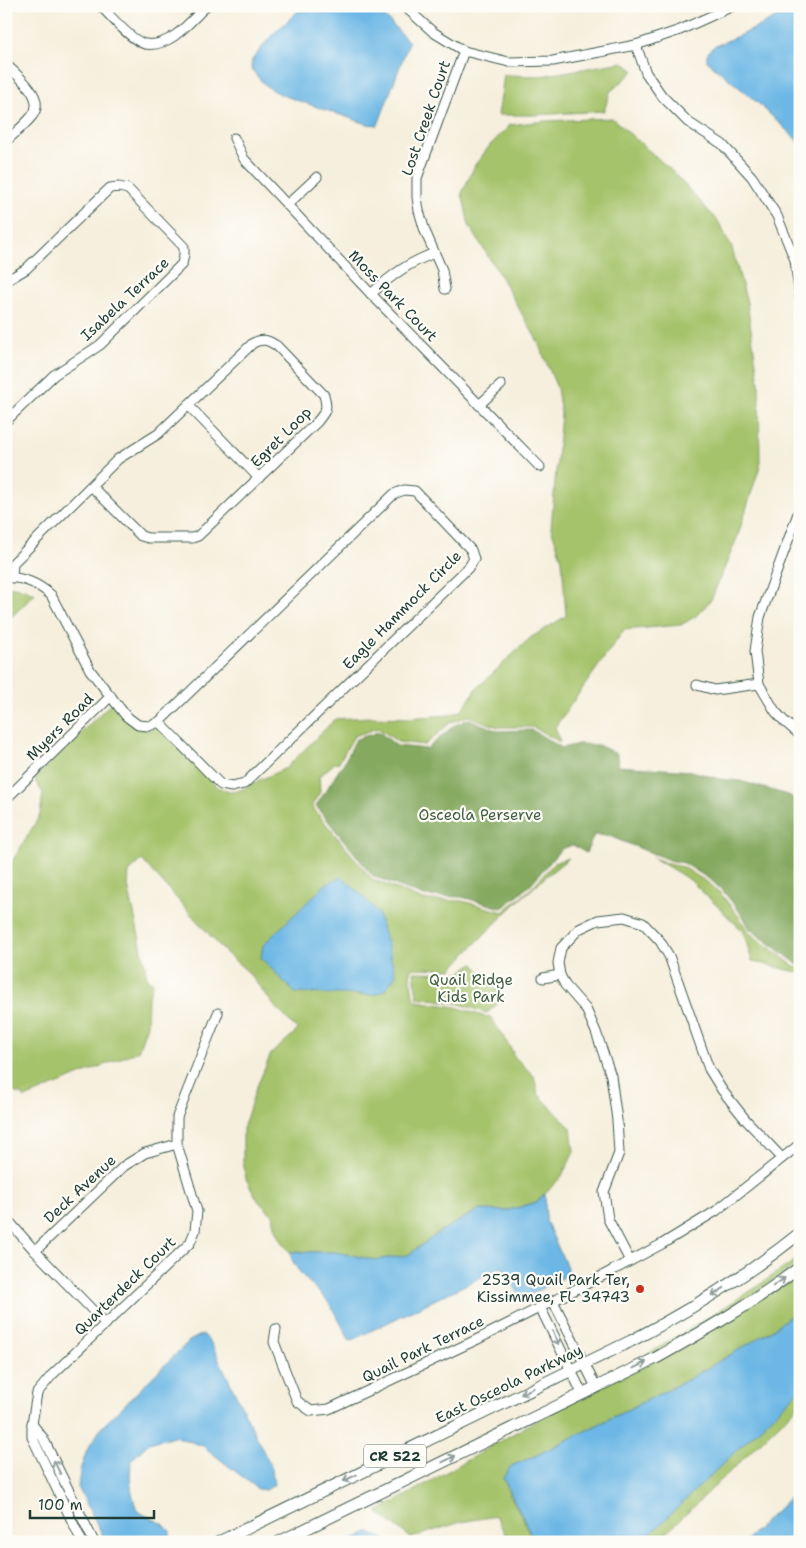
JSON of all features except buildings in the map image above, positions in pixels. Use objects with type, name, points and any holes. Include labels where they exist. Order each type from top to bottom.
[{"type":"main road","name":"East Osceola Parkway","points":[[219,1542],[668,1321],[745,1275],[800,1233]]},
{"type":"main road","name":"CR 522","points":[[279,1542],[656,1358],[754,1300],[800,1267]]},
{"type":"street","points":[[101,6],[129,35],[144,44],[162,42],[179,33],[206,6]]},
{"type":"street","points":[[404,6],[433,32],[464,51],[509,62],[553,61],[636,45],[680,30],[733,6]]},
{"type":"street","points":[[636,45],[646,73],[662,96],[688,122],[722,144],[752,177],[777,216],[797,259],[800,298]]},
{"type":"street","name":"Lost Creek Court","points":[[445,289],[442,270],[425,231],[419,211],[417,178],[464,51]]},
{"type":"street","points":[[6,64],[31,91],[37,102],[32,116],[6,141]]},
{"type":"street","name":"Moss Park Court","points":[[234,138],[244,159],[540,468]]},
{"type":"street","points":[[287,205],[317,177]]},
{"type":"street","name":"Isabela Terrace","points":[[6,281],[26,269],[110,188],[128,189],[184,247],[182,264],[100,345],[54,375],[6,421]]},
{"type":"street","points":[[372,294],[403,267],[434,253]]},
{"type":"street","name":"Egret Loop","points":[[9,577],[13,563],[118,459],[158,434],[253,343],[261,339],[269,340],[324,395],[327,405],[325,412],[317,422],[198,536],[192,538],[148,538],[141,536],[91,486]]},
{"type":"street","points":[[479,405],[501,385]]},
{"type":"street","points":[[188,405],[259,478]]},
{"type":"street","name":"Eagle Hammock Circle","points":[[404,490],[415,491],[472,550],[474,559],[469,567],[244,784],[232,787],[221,785],[159,722],[394,494],[404,490]]},
{"type":"street","points":[[800,508],[760,617],[755,651],[759,684],[775,711],[800,735]]},
{"type":"street","points":[[9,577],[27,580],[41,586],[51,595],[90,670],[126,716],[138,725],[149,726],[159,722]]},
{"type":"street","points":[[697,685],[715,690],[759,684]]},
{"type":"street","name":"Myers Road","points":[[6,799],[111,696]]},
{"type":"street","points":[[630,1261],[608,1219],[604,1192],[619,1153],[611,1076],[586,1009],[565,985],[560,976],[558,962],[561,948],[579,929],[598,920],[624,917],[643,924],[660,941],[668,956],[709,1069],[722,1090],[745,1119],[782,1158]]},
{"type":"street","points":[[543,978],[560,976]]},
{"type":"street","name":"Quarterdeck Court","points":[[82,1542],[32,1437],[37,1393],[52,1375],[190,1243],[195,1231],[198,1211],[178,1144],[177,1117],[218,1013]]},
{"type":"street","name":"Deck Avenue","points":[[35,1251],[124,1166],[145,1153],[178,1144]]},
{"type":"street","name":"Quail Park Terrace","points":[[276,1329],[274,1342],[297,1401],[310,1411],[329,1410],[476,1340],[662,1244],[716,1211],[800,1144]]},
{"type":"street","points":[[6,1218],[35,1251],[106,1324]]},
{"type":"street","points":[[553,1300],[596,1387]]},
{"type":"street","points":[[540,1307],[582,1393]]},
{"type":"street","points":[[32,1424],[43,1438],[94,1542]]},
{"type":"street","points":[[70,1515],[79,1511]]},
{"type":"green space","points":[[623,62],[634,71],[610,92],[604,111],[498,115],[504,75],[541,76]]},
{"type":"green space","points":[[612,118],[672,171],[718,221],[732,248],[747,303],[759,382],[760,466],[737,538],[711,600],[696,616],[681,625],[624,630],[555,727],[560,742],[533,727],[498,727],[468,716],[450,723],[425,745],[398,742],[378,728],[354,736],[339,762],[319,776],[320,792],[312,805],[372,879],[423,900],[462,901],[503,912],[531,889],[555,862],[569,858],[508,911],[452,969],[414,968],[410,972],[413,997],[417,1001],[456,1007],[486,1017],[490,1016],[513,1052],[512,1054],[534,1076],[538,1094],[571,1128],[574,1152],[562,1176],[537,1202],[506,1211],[479,1210],[441,1231],[408,1255],[375,1260],[336,1252],[290,1252],[278,1235],[273,1215],[259,1202],[246,1179],[243,1161],[243,1129],[255,1091],[271,1054],[298,1030],[276,1008],[247,971],[225,952],[142,860],[129,872],[128,886],[147,978],[153,982],[148,999],[147,1025],[138,1051],[25,1098],[6,1089],[6,872],[40,815],[43,793],[34,779],[111,703],[138,729],[149,730],[158,727],[218,788],[234,792],[286,768],[335,719],[371,717],[408,718],[449,715],[461,711],[477,688],[530,638],[566,616],[562,560],[551,528],[561,414],[557,388],[537,340],[469,225],[462,193],[475,165],[491,144],[510,125],[545,121]]},
{"type":"green space","points":[[6,586],[25,589],[35,594],[6,622]]},
{"type":"green space","name":"Osceola Perserve","points":[[469,719],[498,731],[532,730],[562,748],[578,744],[598,745],[617,754],[618,766],[692,771],[719,779],[740,781],[791,796],[800,806],[800,964],[750,929],[743,916],[724,892],[712,881],[684,863],[669,860],[609,836],[594,835],[586,853],[573,845],[561,849],[529,886],[502,908],[462,897],[424,896],[373,876],[316,806],[345,761],[356,739],[379,732],[397,746],[427,749],[453,726]]},
{"type":"green space","points":[[652,857],[668,864],[683,867],[710,884],[721,894],[740,918],[748,932],[794,966],[800,968],[800,973],[752,961],[743,931],[690,880]]},
{"type":"green space","name":"Quail Ridge Kids Park","points":[[473,963],[504,998],[487,1013],[457,1003],[417,997],[414,972],[460,973]]},
{"type":"green space","points":[[800,1257],[800,1261],[740,1304],[632,1364],[752,1290]]},
{"type":"green space","points":[[800,1273],[800,1309],[769,1332],[687,1380],[535,1456],[511,1466],[506,1487],[535,1542],[509,1542],[496,1516],[461,1522],[411,1538],[377,1512],[523,1428]]},
{"type":"green space","points":[[800,1389],[800,1404],[657,1542],[642,1542]]},
{"type":"water","points":[[304,6],[375,6],[409,42],[378,125],[367,124],[282,95],[266,86],[255,74],[251,67],[252,60],[272,35]]},
{"type":"water","points":[[800,6],[800,143],[758,103],[707,61],[707,54],[713,47],[756,28]]},
{"type":"water","points":[[342,877],[378,913],[396,975],[385,990],[374,995],[295,993],[261,958],[263,945],[327,883]]},
{"type":"water","points":[[545,1193],[546,1221],[570,1274],[522,1299],[502,1267],[350,1341],[331,1306],[301,1274],[292,1260],[290,1252],[336,1252],[375,1260],[408,1255],[441,1231],[479,1210],[506,1211],[537,1202]]},
{"type":"water","points":[[800,1309],[800,1389],[642,1542],[535,1542],[503,1478],[511,1466],[535,1456],[687,1380],[769,1332]]},
{"type":"water","points":[[203,1334],[211,1343],[272,1469],[274,1485],[266,1490],[258,1489],[203,1446],[174,1436],[149,1443],[131,1461],[130,1479],[132,1493],[137,1511],[163,1524],[170,1531],[170,1539],[164,1542],[106,1542],[78,1487],[80,1470],[87,1450],[102,1427],[189,1341]]},
{"type":"water","points":[[800,1488],[800,1542],[744,1542]]},
{"type":"water","points":[[368,1532],[390,1542],[347,1542]]},
{"type":"place","name":"2539 Quail Park Ter, Kissimmee, FL 34743","points":[[640,1289]]}]
